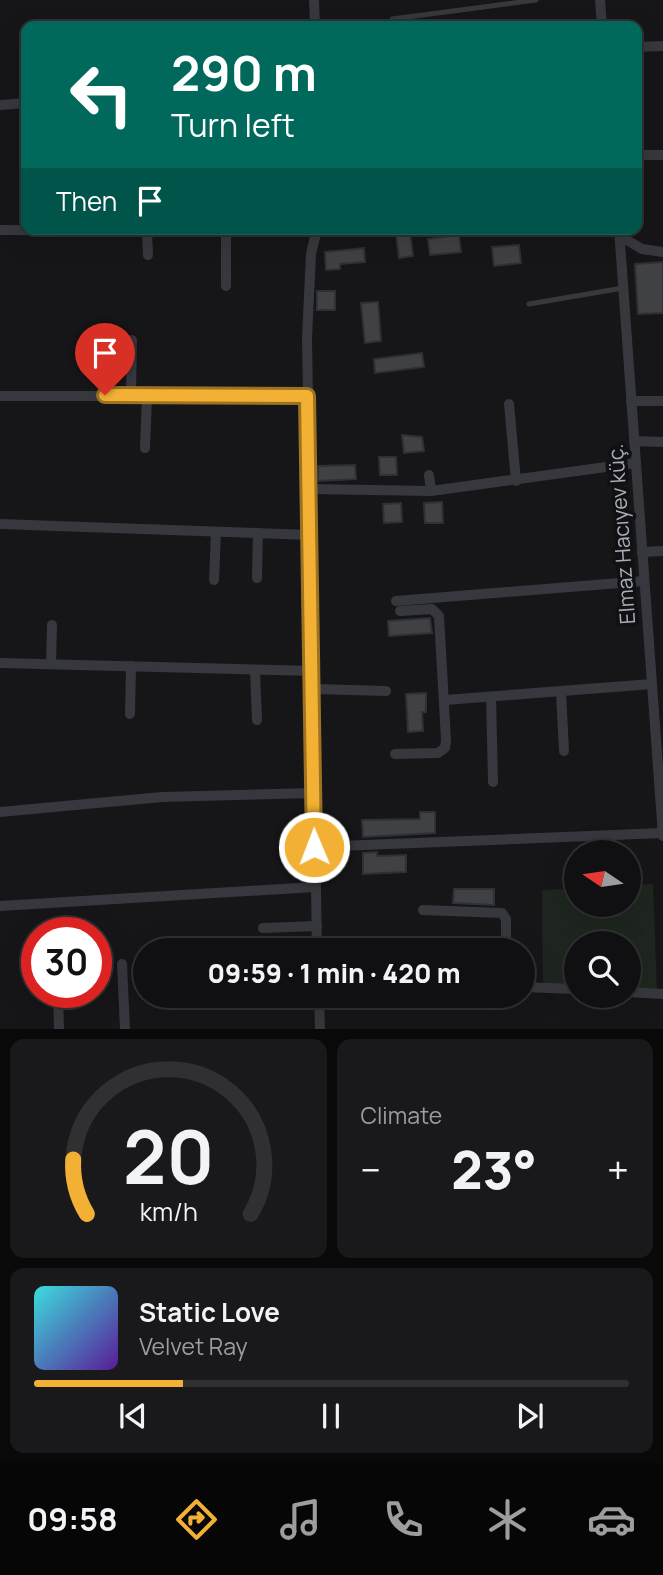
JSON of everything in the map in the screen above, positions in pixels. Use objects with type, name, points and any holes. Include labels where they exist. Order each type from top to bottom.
[{"type":"street","points":[[314,0],[315,21]]},
{"type":"street","points":[[600,0],[602,21]]},
{"type":"street","points":[[642,47],[663,46]]},
{"type":"street","points":[[0,104],[21,103]]},
{"type":"street","points":[[642,155],[663,155]]},
{"type":"street","points":[[0,230],[21,230]]},
{"type":"street","points":[[148,255],[150,235]]},
{"type":"street","points":[[226,235],[226,286]]},
{"type":"street","points":[[316,235],[310,272],[307,396],[317,938]]},
{"type":"street","name":"Elmaz Hacıyev küç.","points":[[620,235],[663,835]]},
{"type":"street","points":[[624,235],[642,249],[663,252]]},
{"type":"street","points":[[131,394],[132,340]]},
{"type":"street","points":[[145,449],[147,395]]},
{"type":"street","points":[[0,396],[307,396]]},
{"type":"street","points":[[631,401],[663,401]]},
{"type":"street","points":[[509,404],[516,481]]},
{"type":"street","points":[[634,441],[663,442]]},
{"type":"street","points":[[310,489],[431,491],[635,463]]},
{"type":"street","points":[[429,475],[431,491]]},
{"type":"street","points":[[0,524],[311,535]]},
{"type":"street","points":[[214,580],[216,532]]},
{"type":"street","points":[[257,578],[258,533]]},
{"type":"street","points":[[642,552],[663,551]]},
{"type":"street","points":[[395,754],[438,752],[445,748],[445,700],[436,610],[398,606],[644,581]]},
{"type":"street","points":[[51,663],[52,625]]},
{"type":"street","points":[[0,663],[314,671]]},
{"type":"street","points":[[130,714],[131,666]]},
{"type":"street","points":[[255,670],[257,720]]},
{"type":"street","points":[[445,700],[652,684]]},
{"type":"street","points":[[314,689],[386,691]]},
{"type":"street","points":[[561,692],[564,751]]},
{"type":"street","points":[[491,697],[493,782]]},
{"type":"street","points":[[0,812],[162,797],[313,793]]},
{"type":"street","points":[[314,847],[663,835]]},
{"type":"street","points":[[0,906],[316,887]]},
{"type":"street","points":[[423,910],[502,914],[506,919],[506,938]]},
{"type":"street","points":[[263,928],[317,926]]},
{"type":"street","points":[[122,964],[125,1029]]},
{"type":"street","points":[[535,987],[564,989]]},
{"type":"street","points":[[641,992],[663,993]]},
{"type":"street","points":[[58,1008],[59,1029]]},
{"type":"street","points":[[319,1008],[320,1029]]},
{"type":"lane","points":[[392,19],[536,0]]},
{"type":"lane","points":[[529,304],[623,288]]},
{"type":"shaded area","points":[[641,884],[653,884],[657,992],[641,991],[641,931],[564,931],[564,985],[543,983],[542,890],[564,889],[564,917],[641,917]]},
{"type":"building","points":[[396,235],[410,235],[413,256],[399,258]]},
{"type":"building","points":[[459,235],[461,252],[430,255],[428,239]]},
{"type":"building","points":[[519,245],[521,263],[494,266],[492,247]]},
{"type":"building","points":[[364,248],[365,262],[340,264],[340,269],[326,270],[325,252]]},
{"type":"building","points":[[663,262],[663,313],[638,314],[635,264]]},
{"type":"building","points":[[317,291],[335,291],[335,310],[317,310]]},
{"type":"building","points":[[378,302],[381,341],[365,343],[361,303]]},
{"type":"building","points":[[422,353],[424,367],[375,373],[374,359]]},
{"type":"building","points":[[402,435],[422,437],[424,451],[404,453]]},
{"type":"building","points":[[379,457],[396,457],[397,475],[380,475]]},
{"type":"building","points":[[355,465],[356,479],[318,481],[318,466]]},
{"type":"building","points":[[442,502],[443,523],[425,523],[424,503]]},
{"type":"building","points":[[401,503],[402,522],[384,523],[383,504]]},
{"type":"building","points":[[430,618],[432,633],[389,636],[388,621]]},
{"type":"building","points":[[426,693],[426,712],[422,712],[423,731],[408,732],[406,694]]},
{"type":"building","points":[[420,812],[435,812],[435,833],[363,837],[362,820],[420,819]]},
{"type":"building","points":[[377,852],[377,856],[406,855],[406,872],[363,874],[363,853]]},
{"type":"building","points":[[454,889],[494,889],[494,905],[453,903]]},
{"type":"route","points":[[105,395],[307,396],[314,671],[314,847]]}]
